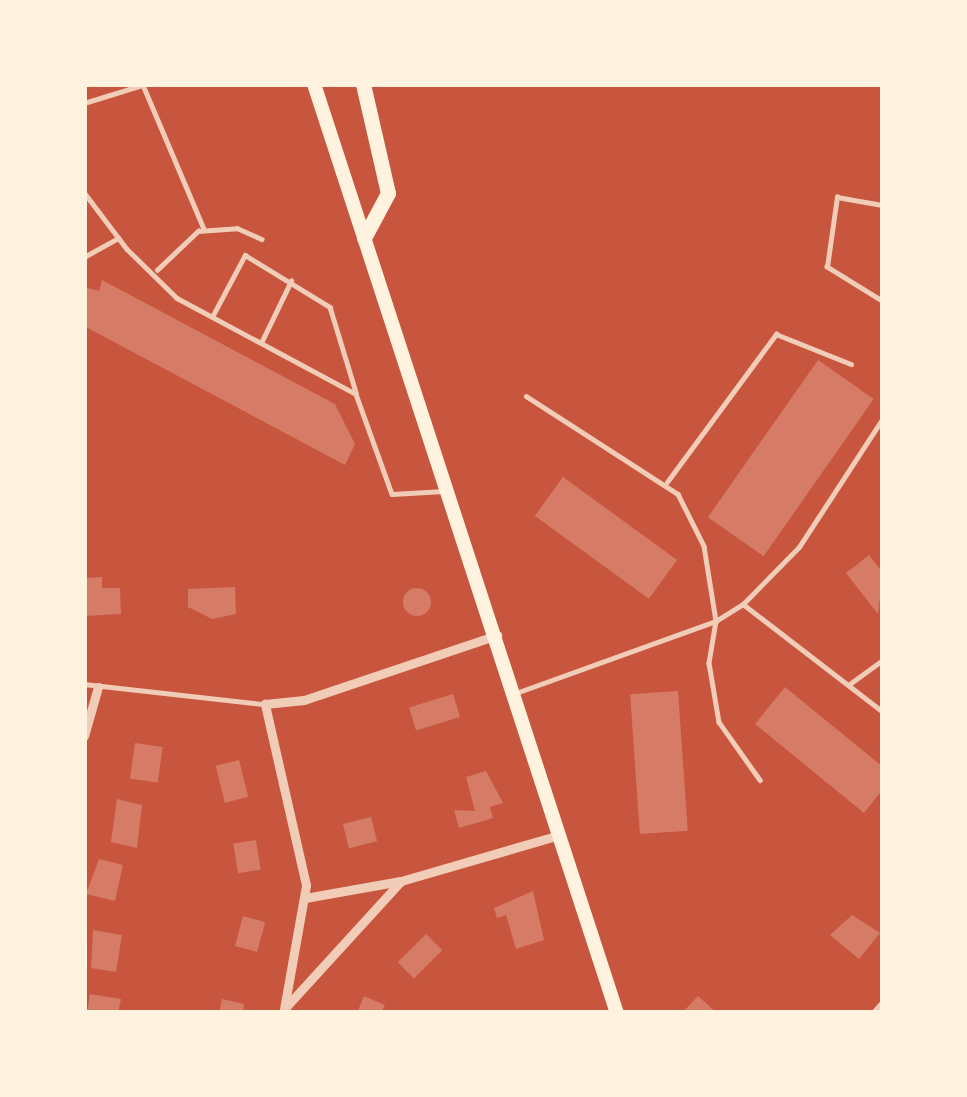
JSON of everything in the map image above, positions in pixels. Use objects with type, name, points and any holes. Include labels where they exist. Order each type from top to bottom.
[{"type":"highway","points":[[363,84],[388,193],[364,238]]},
{"type":"main road","points":[[314,84],[617,1013]]},
{"type":"street","points":[[284,1011],[305,898],[302,851],[265,704],[304,700],[497,635]]},
{"type":"street","points":[[84,736],[98,687]]},
{"type":"street","points":[[305,898],[401,881],[561,834]]},
{"type":"street","points":[[284,1011],[401,881]]},
{"type":"street","points":[[875,1013],[883,1004]]},
{"type":"lane","points":[[84,104],[143,85],[204,229]]},
{"type":"lane","points":[[84,192],[118,238],[157,270],[177,298],[356,394]]},
{"type":"lane","points":[[882,299],[827,267],[837,197],[883,205]]},
{"type":"lane","points":[[157,270],[204,229],[237,228],[262,238]]},
{"type":"lane","points":[[84,257],[118,238]]},
{"type":"lane","points":[[212,317],[245,256],[330,307],[392,494],[449,491]]},
{"type":"lane","points":[[261,343],[291,281]]},
{"type":"lane","points":[[667,482],[776,334],[851,364]]},
{"type":"lane","points":[[526,396],[667,482],[704,546],[716,621],[709,663],[719,722],[760,780]]},
{"type":"lane","points":[[516,694],[716,621],[743,604],[799,547],[883,418]]},
{"type":"lane","points":[[743,604],[851,682],[883,712]]},
{"type":"lane","points":[[851,682],[883,660]]},
{"type":"lane","points":[[84,685],[265,704]]},
{"type":"building","points":[[102,280],[335,404],[355,444],[345,465],[84,326],[84,287],[99,291]]},
{"type":"building","points":[[818,360],[874,399],[764,556],[708,517]]},
{"type":"building","points":[[563,477],[677,560],[649,599],[535,516]]},
{"type":"building","points":[[869,555],[883,573],[878,614],[846,573]]},
{"type":"building","points":[[102,577],[102,588],[120,588],[121,614],[84,616],[87,578]]},
{"type":"building","points":[[235,587],[236,614],[212,619],[188,607],[188,589]]},
{"type":"building","points":[[417,588],[427,592],[431,602],[427,612],[417,616],[407,612],[403,602],[407,592]]},
{"type":"building","points":[[785,687],[883,767],[883,789],[864,813],[755,724]]},
{"type":"building","points":[[678,691],[688,831],[640,834],[630,694]]},
{"type":"building","points":[[453,694],[460,717],[416,730],[409,707]]},
{"type":"building","points":[[135,743],[163,747],[158,783],[130,779]]},
{"type":"building","points":[[239,760],[248,797],[225,803],[216,766]]},
{"type":"building","points":[[486,771],[503,803],[490,807],[493,818],[459,828],[454,810],[475,811],[466,777]]},
{"type":"building","points":[[117,799],[142,805],[137,848],[111,842]]},
{"type":"building","points":[[371,817],[377,841],[349,848],[343,824]]},
{"type":"building","points":[[256,840],[261,870],[238,873],[233,844]]},
{"type":"building","points":[[99,859],[123,865],[115,901],[86,894]]},
{"type":"building","points":[[533,891],[544,940],[516,949],[506,915],[497,918],[494,908]]},
{"type":"building","points":[[852,915],[880,933],[859,959],[830,935]]},
{"type":"building","points":[[243,916],[265,922],[257,952],[235,946]]},
{"type":"building","points":[[93,930],[122,935],[116,972],[91,968]]},
{"type":"building","points":[[426,934],[442,950],[414,979],[398,962]]},
{"type":"building","points":[[90,994],[121,999],[118,1013],[87,1013]]},
{"type":"building","points":[[364,996],[385,1005],[381,1013],[357,1013]]},
{"type":"building","points":[[698,996],[717,1013],[682,1013]]},
{"type":"building","points":[[222,999],[244,1004],[243,1013],[219,1013]]}]
